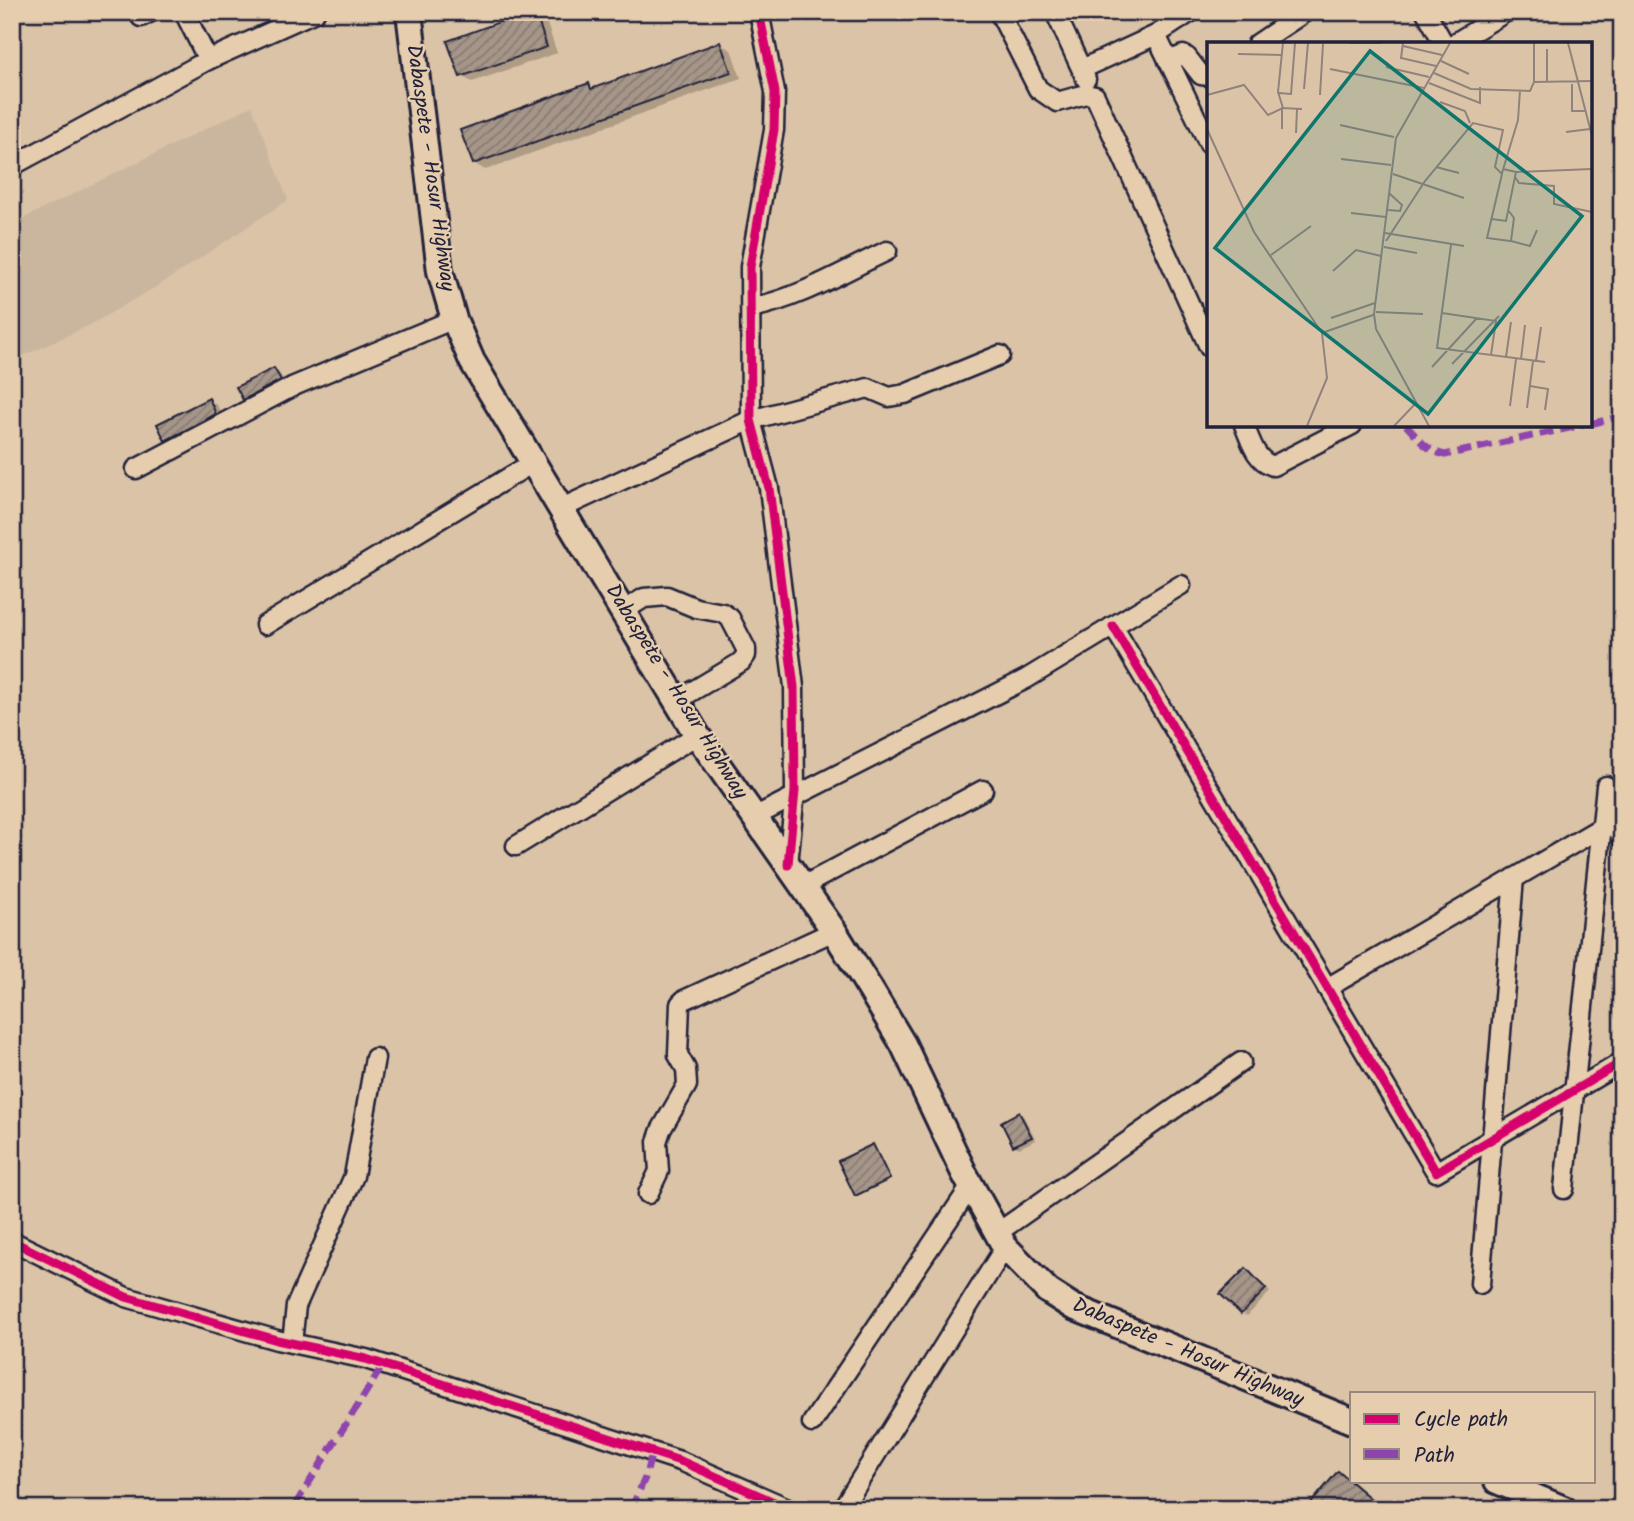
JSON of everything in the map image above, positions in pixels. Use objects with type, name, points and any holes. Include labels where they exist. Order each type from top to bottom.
[{"type":"highway","name":"Dabaspete - Hosur Highway","points":[[409,12],[440,271],[453,319],[472,361],[697,735],[834,931],[903,1044],[971,1186],[1001,1240],[1048,1291],[1073,1307],[1350,1420]]},
{"type":"highway","points":[[1499,1482],[1539,1503],[1564,1509]]},
{"type":"street","points":[[184,12],[208,60]]},
{"type":"street","points":[[12,166],[208,60],[315,12]]},
{"type":"street","points":[[759,12],[775,92],[774,130],[750,267],[751,420],[769,488],[794,687],[795,791],[788,865]]},
{"type":"street","points":[[999,12],[1038,89],[1057,102],[1086,94],[1095,96]]},
{"type":"street","points":[[1055,12],[1207,343]]},
{"type":"street","points":[[1082,69],[1156,35],[1191,12]]},
{"type":"street","points":[[1260,42],[1305,12]]},
{"type":"street","points":[[1426,12],[1443,42]]},
{"type":"street","points":[[1456,42],[1506,12]]},
{"type":"street","points":[[1156,35],[1207,140]]},
{"type":"street","points":[[1168,61],[1183,55],[1201,75],[1207,76]]},
{"type":"street","points":[[751,308],[776,303],[808,291],[887,251]]},
{"type":"street","points":[[136,469],[294,386],[453,319]]},
{"type":"street","points":[[562,508],[751,420],[867,388],[889,397],[905,394],[1000,355]]},
{"type":"street","points":[[1245,427],[1258,457],[1273,466],[1348,427]]},
{"type":"street","points":[[265,625],[534,462]]},
{"type":"street","points":[[754,817],[1026,679],[1181,585]]},
{"type":"street","points":[[624,611],[644,598],[667,596],[695,608],[723,613],[730,618],[746,649],[746,655],[741,662],[676,701]]},
{"type":"street","points":[[1113,626],[1436,1172],[1622,1062]]},
{"type":"street","points":[[516,846],[697,735]]},
{"type":"street","points":[[1564,1189],[1606,786]]},
{"type":"street","points":[[802,887],[983,790]]},
{"type":"street","points":[[1327,988],[1602,826],[1612,821],[1622,838]]},
{"type":"street","points":[[1480,1284],[1514,878]]},
{"type":"street","points":[[648,1195],[659,1171],[657,1142],[661,1130],[687,1085],[686,1069],[678,1055],[680,1004],[834,931]]},
{"type":"street","points":[[292,1343],[296,1306],[354,1176],[375,1058]]},
{"type":"street","points":[[842,1509],[1001,1240],[1241,1062]]},
{"type":"street","points":[[812,1423],[914,1267],[971,1186]]},
{"type":"street","points":[[12,1241],[127,1297],[292,1343],[366,1359],[683,1462],[790,1509]]},
{"type":"shaded area","points":[[252,106],[288,200],[161,284],[88,326],[12,361],[12,224]]},
{"type":"building","points":[[527,12],[535,12],[547,47],[460,77],[447,41]]},
{"type":"building","points":[[720,42],[731,72],[473,164],[460,130],[589,83],[591,89]]},
{"type":"building","points":[[274,368],[281,380],[243,400],[236,387]]},
{"type":"building","points":[[209,398],[216,414],[165,441],[157,424]]},
{"type":"building","points":[[1019,1112],[1032,1137],[1013,1146],[1001,1122]]},
{"type":"building","points":[[873,1144],[890,1179],[855,1196],[838,1161]]},
{"type":"building","points":[[1246,1268],[1266,1289],[1241,1314],[1220,1294]]},
{"type":"building","points":[[1338,1471],[1383,1509],[1306,1509]]},
{"type":"marked path","points":[[1592,424],[1622,416]]},
{"type":"marked path","points":[[1408,427],[1427,447],[1445,455],[1574,427]]},
{"type":"marked path","points":[[295,1505],[383,1365]]},
{"type":"marked path","points":[[631,1509],[645,1478],[652,1452]]},
{"type":"cycle path","points":[[759,12],[775,92],[774,130],[750,267],[751,420],[769,488],[794,687],[795,791],[788,865]]},
{"type":"cycle path","points":[[1113,626],[1436,1172],[1622,1062]]},
{"type":"cycle path","points":[[12,1241],[126,1297],[277,1340],[366,1359],[683,1462],[790,1509]]}]
